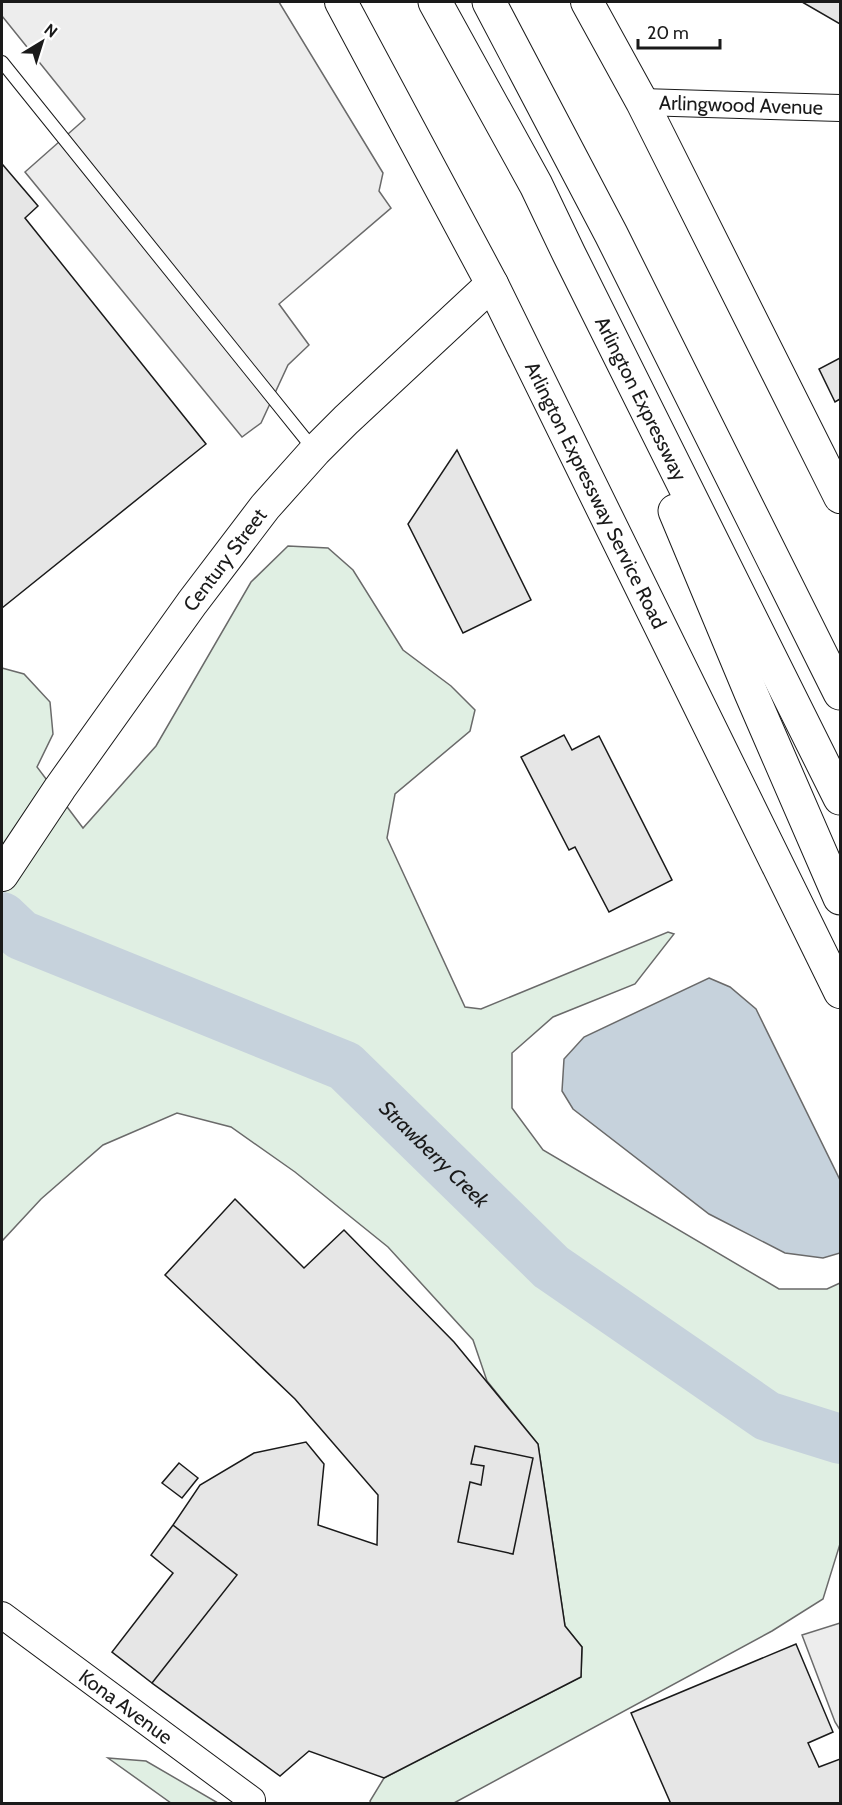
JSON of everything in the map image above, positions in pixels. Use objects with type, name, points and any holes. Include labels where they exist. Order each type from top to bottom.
[{"type":"highway","name":"Arlington Expressway","points":[[435,2],[536,185],[840,798]]},
{"type":"highway","points":[[489,2],[611,234],[840,650]]},
{"type":"highway","points":[[611,234],[840,693]]},
{"type":"highway","points":[[569,254],[751,693],[840,898]]},
{"type":"street","name":"Arlington Expressway Service Road","points":[[341,2],[492,284],[840,992]]},
{"type":"street","points":[[587,2],[642,102],[840,497]]},
{"type":"street","name":"Arlingwood Avenue","points":[[642,102],[840,108]]},
{"type":"street","name":"Century Street","points":[[2,875],[60,788],[192,603],[265,507],[315,451],[492,284]]},
{"type":"street","name":"Kona Avenue","points":[[2,1615],[252,1800]]},
{"type":"lane","points":[[2,62],[315,451]]},
{"type":"green space","points":[[288,546],[328,548],[353,570],[403,650],[451,686],[475,710],[470,731],[395,794],[387,838],[465,1007],[481,1009],[668,932],[674,934],[635,984],[553,1017],[512,1053],[512,1108],[543,1150],[779,1289],[827,1289],[840,1283],[840,1544],[823,1599],[772,1631],[454,1803],[371,1803],[370,1801],[384,1778],[581,1677],[582,1647],[565,1626],[538,1444],[487,1381],[473,1340],[388,1247],[295,1172],[231,1127],[177,1113],[103,1145],[41,1199],[2,1241],[2,668],[24,674],[50,702],[53,734],[37,767],[83,828],[156,746],[251,582]]},
{"type":"green space","points":[[108,1758],[146,1761],[218,1803],[171,1803]]},
{"type":"shaded area","points":[[2,2],[279,2],[383,173],[379,191],[391,208],[279,304],[309,345],[288,365],[261,423],[242,437],[25,172],[85,119],[2,16]]},
{"type":"shaded area","points":[[709,978],[730,987],[756,1009],[840,1180],[840,1253],[823,1258],[785,1253],[709,1214],[573,1109],[562,1091],[564,1059],[584,1037]]},
{"type":"shaded area","points":[[840,1623],[840,1730],[802,1635]]},
{"type":"building","points":[[802,2],[840,2],[840,24]]},
{"type":"building","points":[[3,165],[38,206],[25,218],[206,444],[2,608],[2,167]]},
{"type":"building","points":[[840,358],[840,399],[835,402],[819,369]]},
{"type":"building","points":[[457,450],[531,600],[463,633],[408,524]]},
{"type":"building","points":[[564,735],[572,750],[599,736],[672,880],[609,912],[575,847],[569,850],[521,757]]},
{"type":"building","points":[[235,1199],[304,1268],[344,1230],[454,1342],[538,1444],[565,1626],[582,1647],[581,1677],[384,1778],[309,1751],[280,1776],[152,1683],[237,1575],[173,1525],[200,1485],[254,1453],[306,1442],[324,1464],[318,1525],[377,1545],[378,1495],[295,1399],[165,1275]]},
{"type":"building","points":[[475,1446],[533,1458],[513,1554],[458,1542],[470,1482],[481,1485],[484,1466],[471,1464]]},
{"type":"building","points":[[179,1463],[198,1478],[182,1498],[162,1483]]},
{"type":"building","points":[[173,1525],[237,1575],[152,1683],[112,1652],[173,1573],[151,1555]]},
{"type":"building","points":[[796,1644],[833,1732],[808,1743],[819,1767],[840,1759],[840,1804],[671,1804],[631,1713]]},
{"type":"waterway","name":"Strawberry Creek","points":[[2,917],[21,935],[345,1066],[551,1267],[767,1416],[840,1439]]}]
